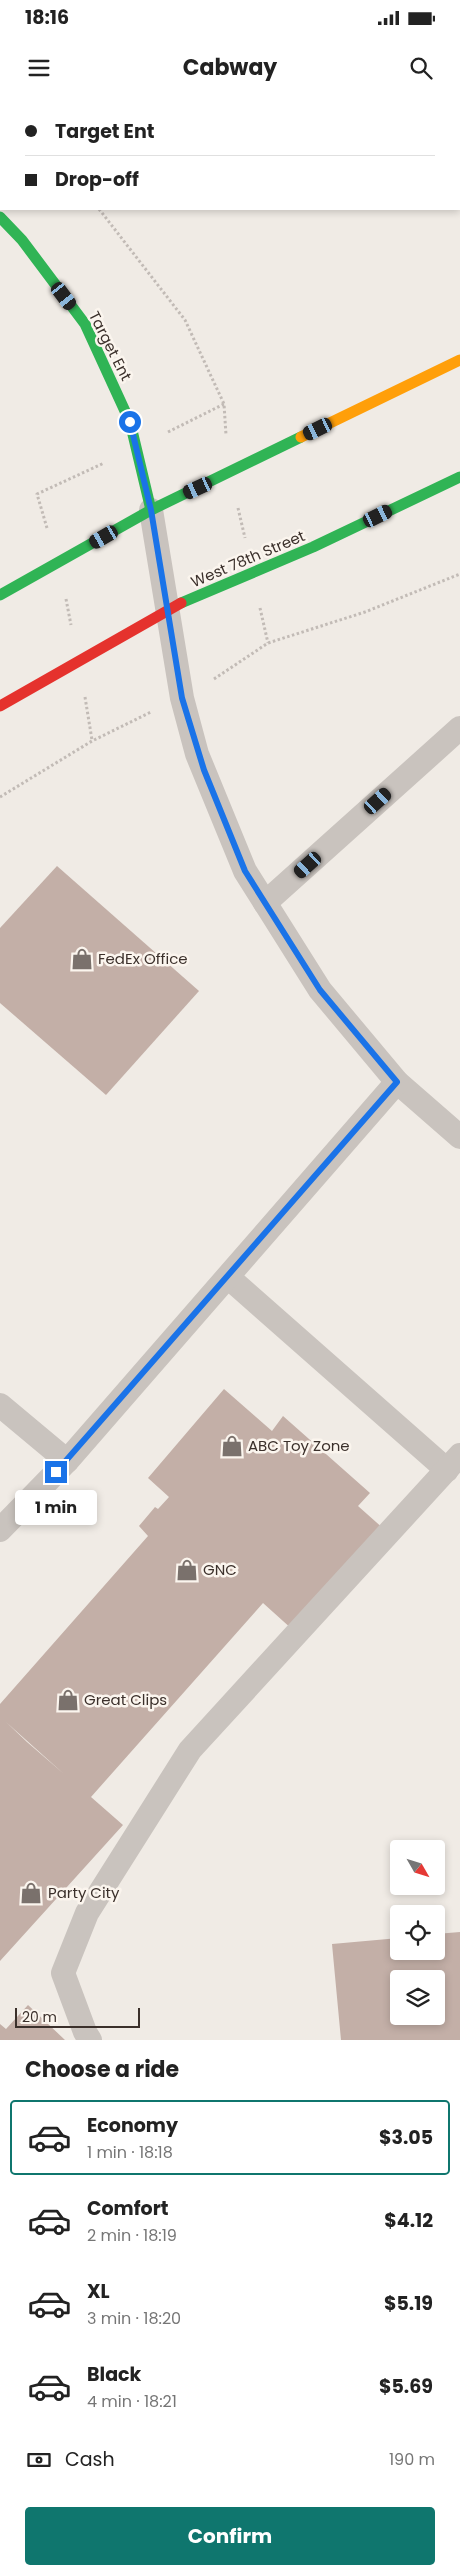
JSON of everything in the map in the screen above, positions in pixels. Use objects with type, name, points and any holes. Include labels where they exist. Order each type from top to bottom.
[{"type":"street","name":"Target Ent","points":[[0,217],[22,240],[85,324],[130,422],[151,510]]},
{"type":"street","points":[[0,596],[151,510],[460,360]]},
{"type":"street","name":"West 78th Street","points":[[0,706],[168,609],[313,548],[460,477]]},
{"type":"lane","points":[[151,510],[182,698],[197,754],[245,871],[320,990],[397,1082],[460,1137]]},
{"type":"lane","points":[[265,903],[460,728]]},
{"type":"lane","points":[[0,1530],[67,1461],[397,1082]]},
{"type":"lane","points":[[90,2040],[85,2032],[63,1973],[92,1905],[190,1750],[453,1462],[228,1277]]},
{"type":"lane","points":[[0,1405],[67,1461]]},
{"type":"path","points":[[100,210],[185,320],[224,404],[230,472],[268,644]]},
{"type":"path","points":[[0,797],[92,740],[182,698],[232,669],[268,644],[365,612],[460,574]]},
{"type":"building","name":"FedEx Office","points":[[57,866],[199,991],[106,1095],[0,1003],[0,928]]},
{"type":"building","points":[[224,1389],[272,1431],[283,1416],[370,1493],[358,1506],[385,1530],[293,1630],[263,1603],[91,1797],[123,1825],[0,1961],[0,1704],[148,1536],[139,1526],[155,1507],[158,1509],[169,1497],[148,1478]],"holes":[[[6,1722],[64,1774],[27,1742]]]},
{"type":"building","points":[[460,1932],[460,2040],[341,2040],[332,1944],[390,1939],[390,1960],[445,1960],[445,1933]]},
{"type":"building","points":[[28,2005],[65,2040],[0,2040],[0,2024],[6,2029]]},
{"type":"traffic: fast","points":[[0,217],[22,240],[85,324],[130,422],[151,510]]},
{"type":"traffic: fast","points":[[0,595],[151,510],[301,437]]},
{"type":"traffic: fast","points":[[181,603],[313,547],[460,477]]},
{"type":"traffic: slow","points":[[301,437],[460,360]]},
{"type":"traffic: jam","points":[[0,706],[181,603]]},
{"type":"place","name":"FedEx Office","points":[[82,959]]},
{"type":"place","name":"ABC Toy Zone","points":[[232,1446]]},
{"type":"place","name":"GNC","points":[[187,1570]]},
{"type":"place","name":"Great Clips","points":[[68,1700]]},
{"type":"place","name":"Party City","points":[[31,1893]]},
{"type":"route","points":[[56,1472],[397,1082],[320,990],[245,871],[197,754],[182,698],[151,510],[130,422]]}]
